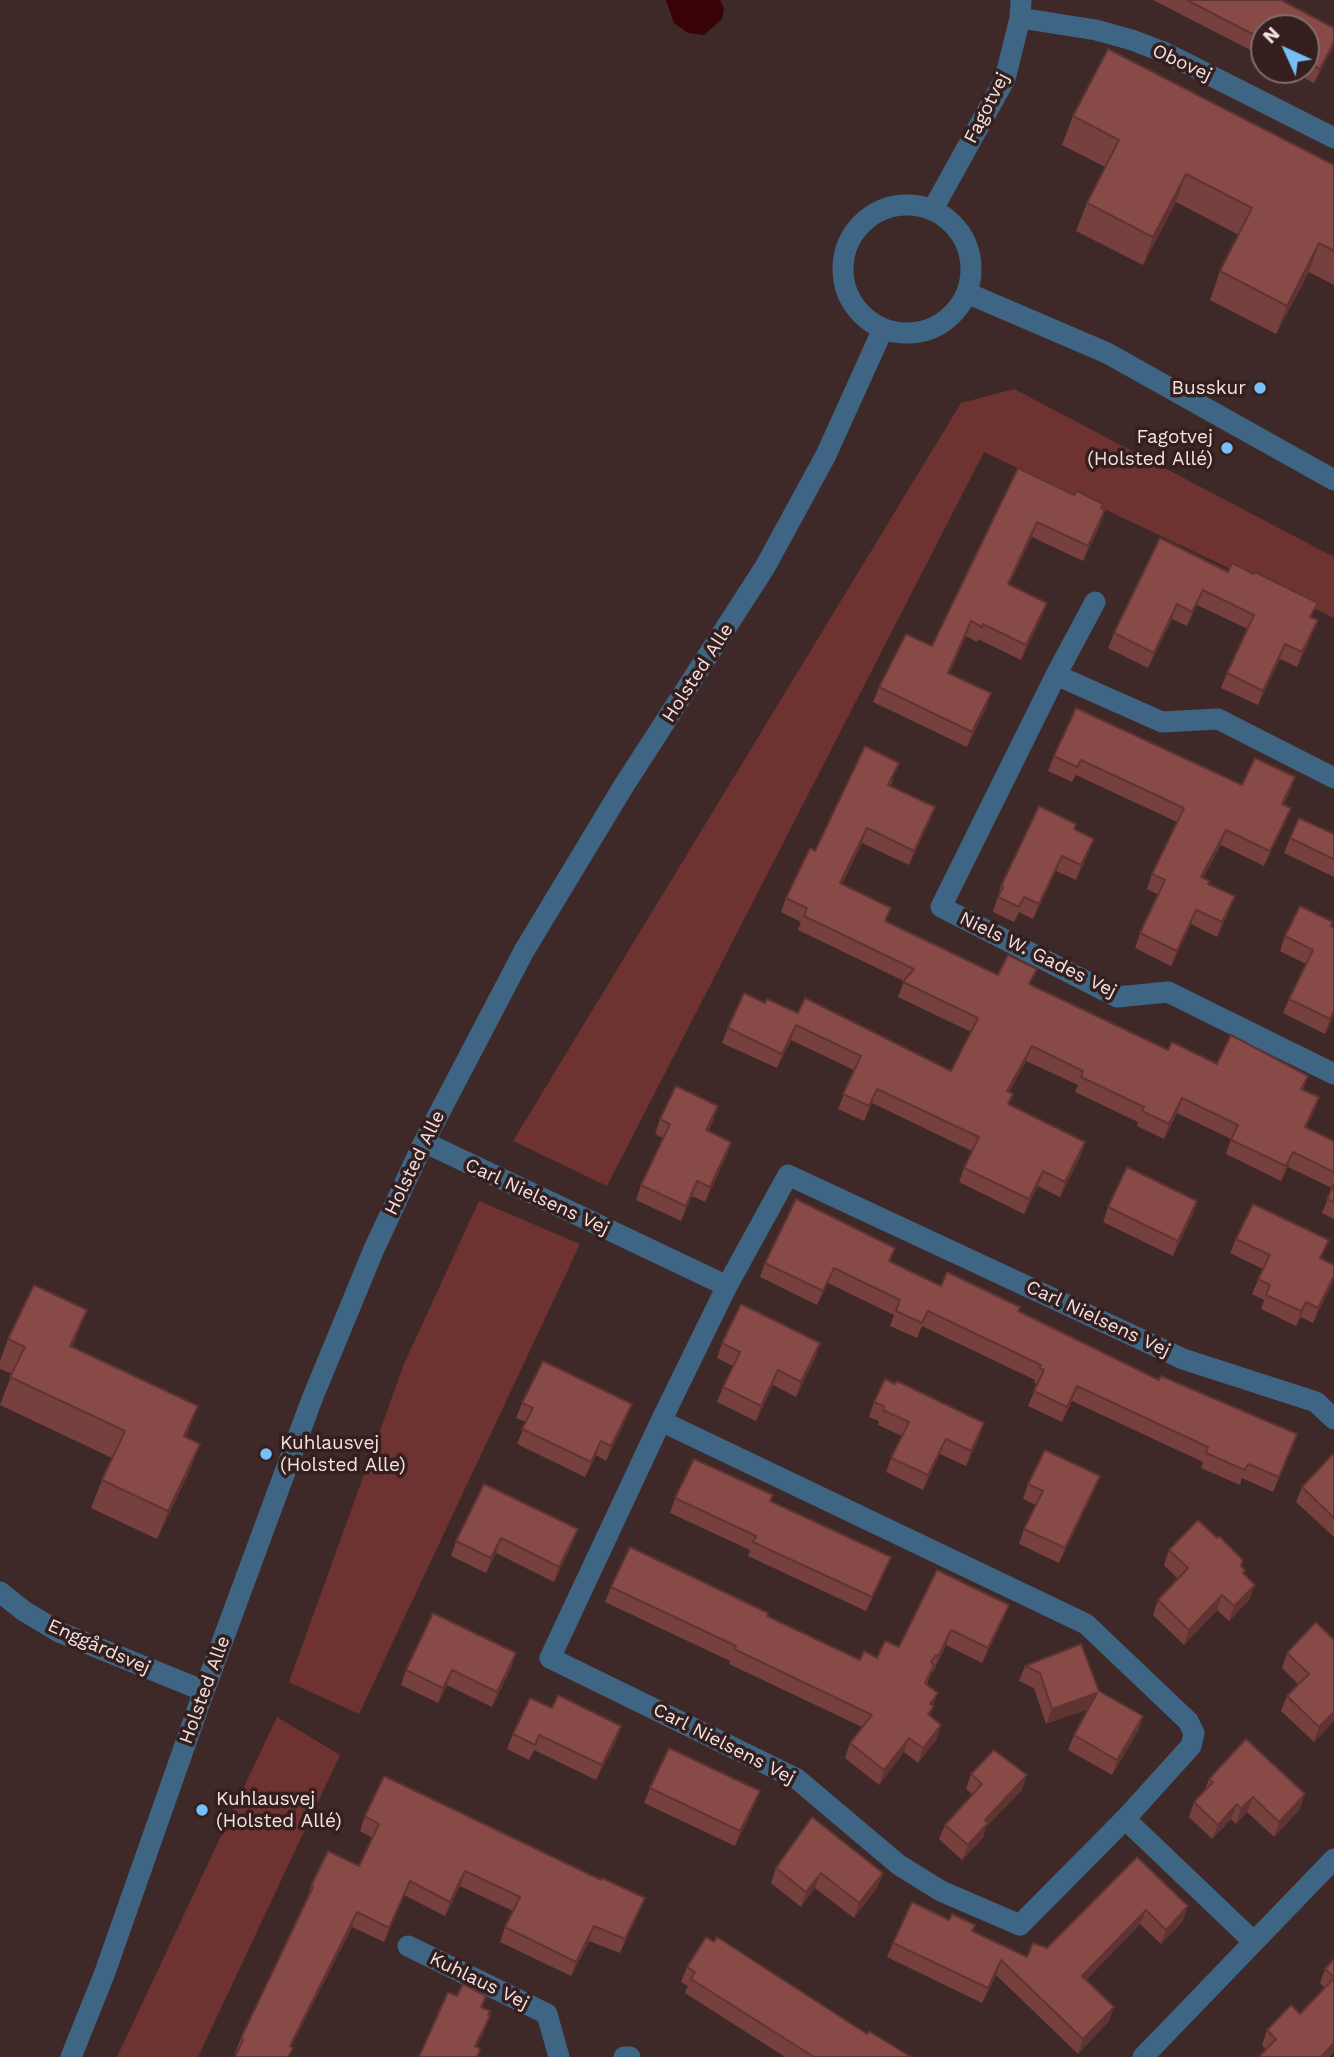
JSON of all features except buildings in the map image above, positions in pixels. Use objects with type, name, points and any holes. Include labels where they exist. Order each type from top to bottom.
[{"type":"street","name":"Obovej","points":[[1021,9],[1132,40],[1166,53],[1334,138]]},
{"type":"street","name":"Fagotvej","points":[[933,209],[1005,79],[1021,9]]},
{"type":"street","points":[[910,204],[933,209],[950,220],[962,235],[970,254],[971,274],[967,293],[956,310],[941,323],[923,331],[902,333],[883,329],[864,317],[850,300],[843,279],[843,257],[851,236],[866,218],[887,207],[910,204]]},
{"type":"street","points":[[967,293],[1107,352],[1334,480]]},
{"type":"street","name":"Holsted Alle","points":[[71,2057],[104,1975],[204,1691],[317,1388],[374,1249],[424,1142],[524,951],[623,787],[765,567],[826,455],[883,329]]},
{"type":"street","name":"Niels W. Gades Vej","points":[[1095,602],[941,907],[1117,997],[1168,992],[1334,1074]]},
{"type":"street","points":[[1056,675],[1162,722],[1218,719],[1334,778]]},
{"type":"street","name":"Carl Nielsens Vej","points":[[424,1142],[727,1286]]},
{"type":"street","name":"Carl Nielsens Vej","points":[[661,1421],[1086,1624],[1188,1721],[1194,1733],[1191,1746],[1125,1819],[1020,1925],[941,1891],[899,1865],[797,1779],[550,1658],[661,1421],[727,1286],[788,1175],[1183,1359],[1317,1402],[1334,1419]]},
{"type":"street","name":"Enggårdsvej","points":[[0,1592],[24,1611],[59,1632],[204,1691]]},
{"type":"street","points":[[1125,1819],[1254,1942]]},
{"type":"street","points":[[1143,2057],[1334,1859]]},
{"type":"street","name":"Kuhlaus Vej","points":[[408,1946],[547,2014],[559,2057]]},
{"type":"street","points":[[624,2057],[630,2057]]},
{"type":"shaded area","points":[[666,0],[720,0],[724,8],[722,19],[704,35],[688,33],[674,23]]},
{"type":"shaded area","points":[[1014,389],[1334,557],[1334,618],[984,452],[607,1186],[513,1141],[961,403]]},
{"type":"shaded area","points":[[479,1201],[580,1244],[359,1714],[289,1682],[404,1364]]},
{"type":"shaded area","points":[[277,1717],[340,1755],[198,2057],[117,2057]]},
{"type":"place","name":"Busskur","points":[[1260,388]]},
{"type":"place","name":"Fagotvej (Holsted Allé)","points":[[1227,448]]},
{"type":"place","name":"Kuhlausvej (Holsted Alle)","points":[[266,1454]]},
{"type":"place","name":"Kuhlausvej (Holsted Allé)","points":[[202,1810]]}]
